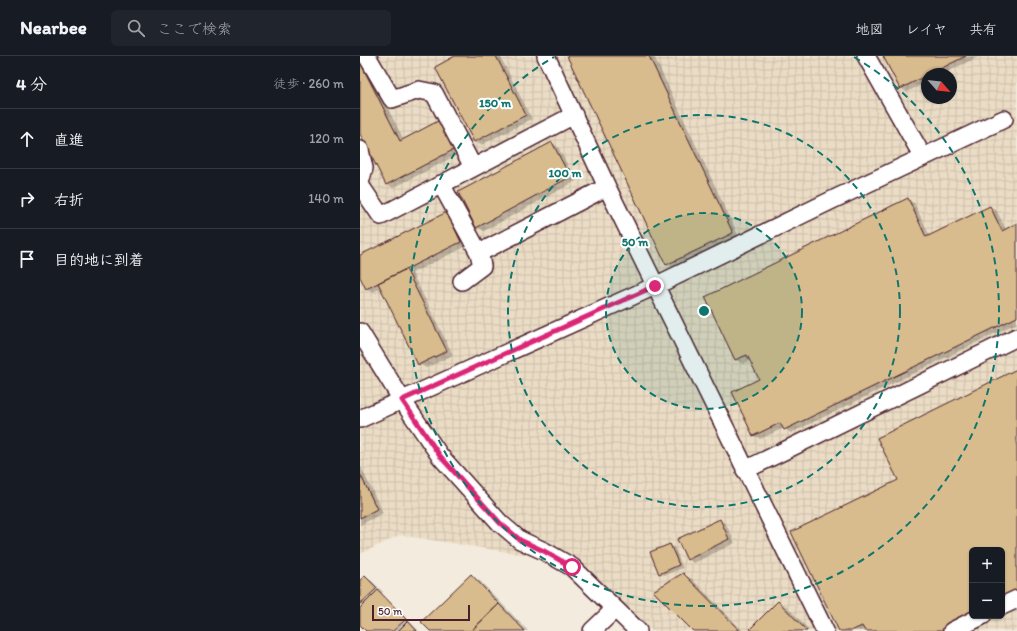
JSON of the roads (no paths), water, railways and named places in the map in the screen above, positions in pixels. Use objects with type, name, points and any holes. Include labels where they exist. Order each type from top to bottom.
[{"type":"street","points":[[367,56],[392,99],[419,90],[434,93],[473,167]]},
{"type":"street","points":[[546,56],[655,286],[826,631]]},
{"type":"street","points":[[866,56],[923,158]]},
{"type":"street","points":[[360,150],[364,168],[360,184],[381,216],[574,115]]},
{"type":"street","points":[[360,419],[655,286],[1004,119]]},
{"type":"street","points":[[441,184],[479,253],[482,266],[462,281]]},
{"type":"street","points":[[479,253],[607,187]]},
{"type":"street","points":[[360,332],[402,400],[440,456],[500,523],[520,540],[544,551],[572,567],[638,631]]},
{"type":"street","points":[[745,470],[1017,337]]},
{"type":"street","points":[[1005,605],[1017,599]]},
{"type":"street","points":[[592,631],[615,609]]},
{"type":"street","points":[[952,631],[976,619]]}]
